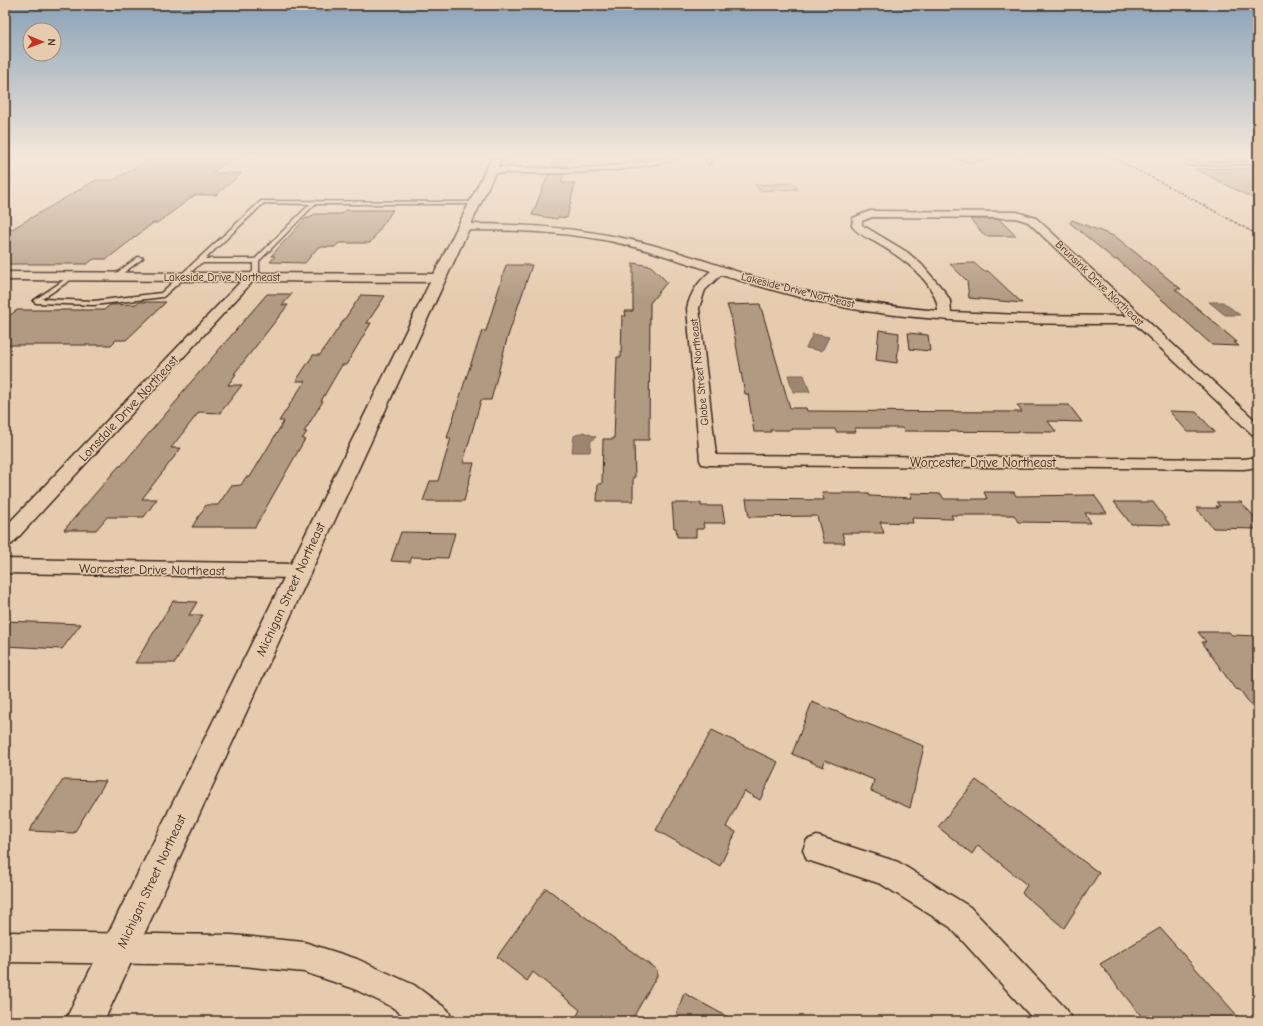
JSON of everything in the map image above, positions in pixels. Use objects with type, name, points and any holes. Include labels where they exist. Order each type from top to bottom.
[{"type":"main road","name":"Michigan Street Northeast","points":[[84,1021],[474,205]]},
{"type":"main road","name":"Lakeside Drive Northeast","points":[[5,276],[439,278]]},
{"type":"street","name":"Brunsink Drive Northeast","points":[[945,316],[944,301],[931,281],[903,254],[857,226],[857,220],[870,214],[993,214],[1024,216],[1041,226],[1138,320],[1258,431]]},
{"type":"street","name":"Lakeside Drive Northeast","points":[[464,227],[529,228],[610,238],[636,244],[720,270],[826,299],[887,310],[945,316],[1025,320],[1138,320]]},
{"type":"street","name":"Globe Street Northeast","points":[[708,460],[693,308],[696,295],[702,285],[720,270]]},
{"type":"street","name":"Lonsdale Drive Northeast","points":[[5,539],[251,277]]},
{"type":"street","name":"Worcester Drive Northeast","points":[[708,460],[1237,464],[1258,462]]},
{"type":"street","name":"Worcester Drive Northeast","points":[[5,566],[298,571]]},
{"type":"street","points":[[817,850],[888,872],[960,917],[1056,1021]]},
{"type":"street","points":[[5,947],[232,950],[304,957],[357,974],[403,996],[437,1021]]},
{"type":"lane","points":[[73,276],[36,301],[94,303],[163,295],[260,205]]},
{"type":"lane","points":[[251,277],[256,271],[256,261],[311,205]]},
{"type":"lane","points":[[116,276],[140,258]]},
{"type":"lane","points":[[199,261],[256,261]]},
{"type":"shaded area","points":[[1209,302],[1223,302],[1240,315],[1225,315]]},
{"type":"shaded area","points":[[813,334],[829,337],[822,351],[806,348]]},
{"type":"shaded area","points":[[788,375],[804,375],[810,392],[793,392]]},
{"type":"shaded area","points":[[583,432],[596,437],[591,441],[590,452],[572,452],[574,436]]},
{"type":"building","points":[[53,205],[182,205],[157,223],[153,223],[107,259],[94,259],[87,264],[5,264],[5,233]]},
{"type":"building","points":[[536,205],[570,205],[567,218],[558,217],[557,219],[532,215]]},
{"type":"building","points":[[345,210],[393,210],[370,243],[339,243],[335,247],[318,247],[305,263],[270,262],[275,256],[271,256],[306,218],[310,218],[314,214],[341,214]]},
{"type":"building","points":[[970,219],[999,219],[1016,236],[985,236]]},
{"type":"building","points":[[1072,220],[1116,237],[1181,289],[1175,289],[1237,342],[1234,342],[1239,346],[1212,345],[1118,260],[1115,260],[1070,223]]},
{"type":"building","points":[[633,263],[651,266],[667,282],[650,303],[649,440],[634,440],[635,477],[633,477],[633,501],[597,501],[598,484],[602,484],[603,439],[614,439],[617,357],[621,357],[622,316],[626,316],[625,311],[633,311]]},
{"type":"building","points":[[974,263],[983,271],[988,271],[1022,303],[969,298],[967,281],[950,264]]},
{"type":"building","points":[[506,265],[532,265],[507,339],[491,400],[481,400],[463,463],[474,463],[464,501],[423,501],[430,481],[438,481],[451,438],[447,438],[463,387],[482,331],[486,331]]},
{"type":"building","points":[[267,294],[292,294],[282,305],[288,305],[234,374],[236,374],[228,385],[242,385],[220,413],[199,412],[171,448],[181,448],[142,499],[157,499],[144,517],[107,517],[96,530],[64,530],[119,466],[121,466]]},
{"type":"building","points":[[361,295],[385,296],[367,323],[371,323],[346,365],[342,365],[321,401],[323,401],[304,432],[307,432],[302,439],[305,439],[255,527],[192,527],[206,505],[218,505],[231,486],[241,485],[246,477],[250,477],[284,421],[279,421],[305,381],[296,381],[313,355],[320,355]]},
{"type":"building","points":[[139,302],[166,302],[126,340],[116,340],[111,345],[5,345],[5,319],[17,310],[104,310],[110,305],[136,304]]},
{"type":"building","points":[[760,304],[790,408],[806,408],[807,411],[1022,412],[1017,405],[1069,405],[1082,422],[1048,421],[1056,432],[904,431],[902,428],[855,428],[856,432],[836,432],[835,429],[791,429],[792,430],[754,432],[748,394],[745,394],[731,316],[727,305]]},
{"type":"building","points":[[879,330],[899,333],[897,363],[876,360]]},
{"type":"building","points":[[908,333],[928,335],[930,351],[910,349]]},
{"type":"building","points":[[1169,411],[1196,412],[1215,432],[1188,432]]},
{"type":"building","points":[[984,492],[1014,492],[1016,496],[1094,495],[1107,513],[1085,513],[1091,523],[1018,522],[1014,515],[951,515],[953,519],[912,518],[913,523],[880,522],[884,533],[842,533],[845,543],[824,543],[817,516],[749,517],[746,499],[824,500],[822,493],[869,493],[870,496],[912,498],[910,493],[941,494],[944,499],[987,499]]},
{"type":"building","points":[[1114,502],[1153,502],[1170,525],[1131,524]]},
{"type":"building","points":[[1216,502],[1241,502],[1258,521],[1258,529],[1213,528],[1196,508],[1218,508],[1216,506],[1220,506]]},
{"type":"building","points":[[672,503],[701,503],[701,506],[722,506],[725,523],[703,523],[704,529],[696,529],[696,537],[677,537],[676,528],[674,528]]},
{"type":"building","points":[[401,532],[455,533],[448,558],[412,557],[410,562],[391,561]]},
{"type":"building","points":[[173,601],[197,602],[189,615],[203,615],[175,663],[135,663]]},
{"type":"building","points":[[5,621],[81,624],[62,649],[5,646]]},
{"type":"building","points":[[1198,632],[1229,632],[1232,635],[1258,636],[1258,715],[1240,690],[1235,689],[1202,642],[1206,642]]},
{"type":"building","points":[[812,702],[924,746],[910,808],[871,791],[874,780],[825,760],[823,767],[792,754]]},
{"type":"building","points":[[712,730],[778,762],[760,800],[744,791],[726,827],[736,832],[720,866],[656,830]]},
{"type":"building","points":[[63,780],[106,781],[74,833],[29,831]]},
{"type":"building","points":[[976,780],[1099,873],[1064,928],[1022,893],[1027,885],[978,845],[972,854],[938,827]]},
{"type":"building","points":[[546,888],[657,970],[657,976],[631,1021],[574,1021],[580,1010],[533,972],[527,981],[497,957]]},
{"type":"building","points":[[1160,928],[1242,1021],[1145,1021],[1100,964]]},
{"type":"building","points":[[684,993],[735,1021],[674,1021]]},
{"type":"railway","points":[[1203,205],[1258,235]]}]
